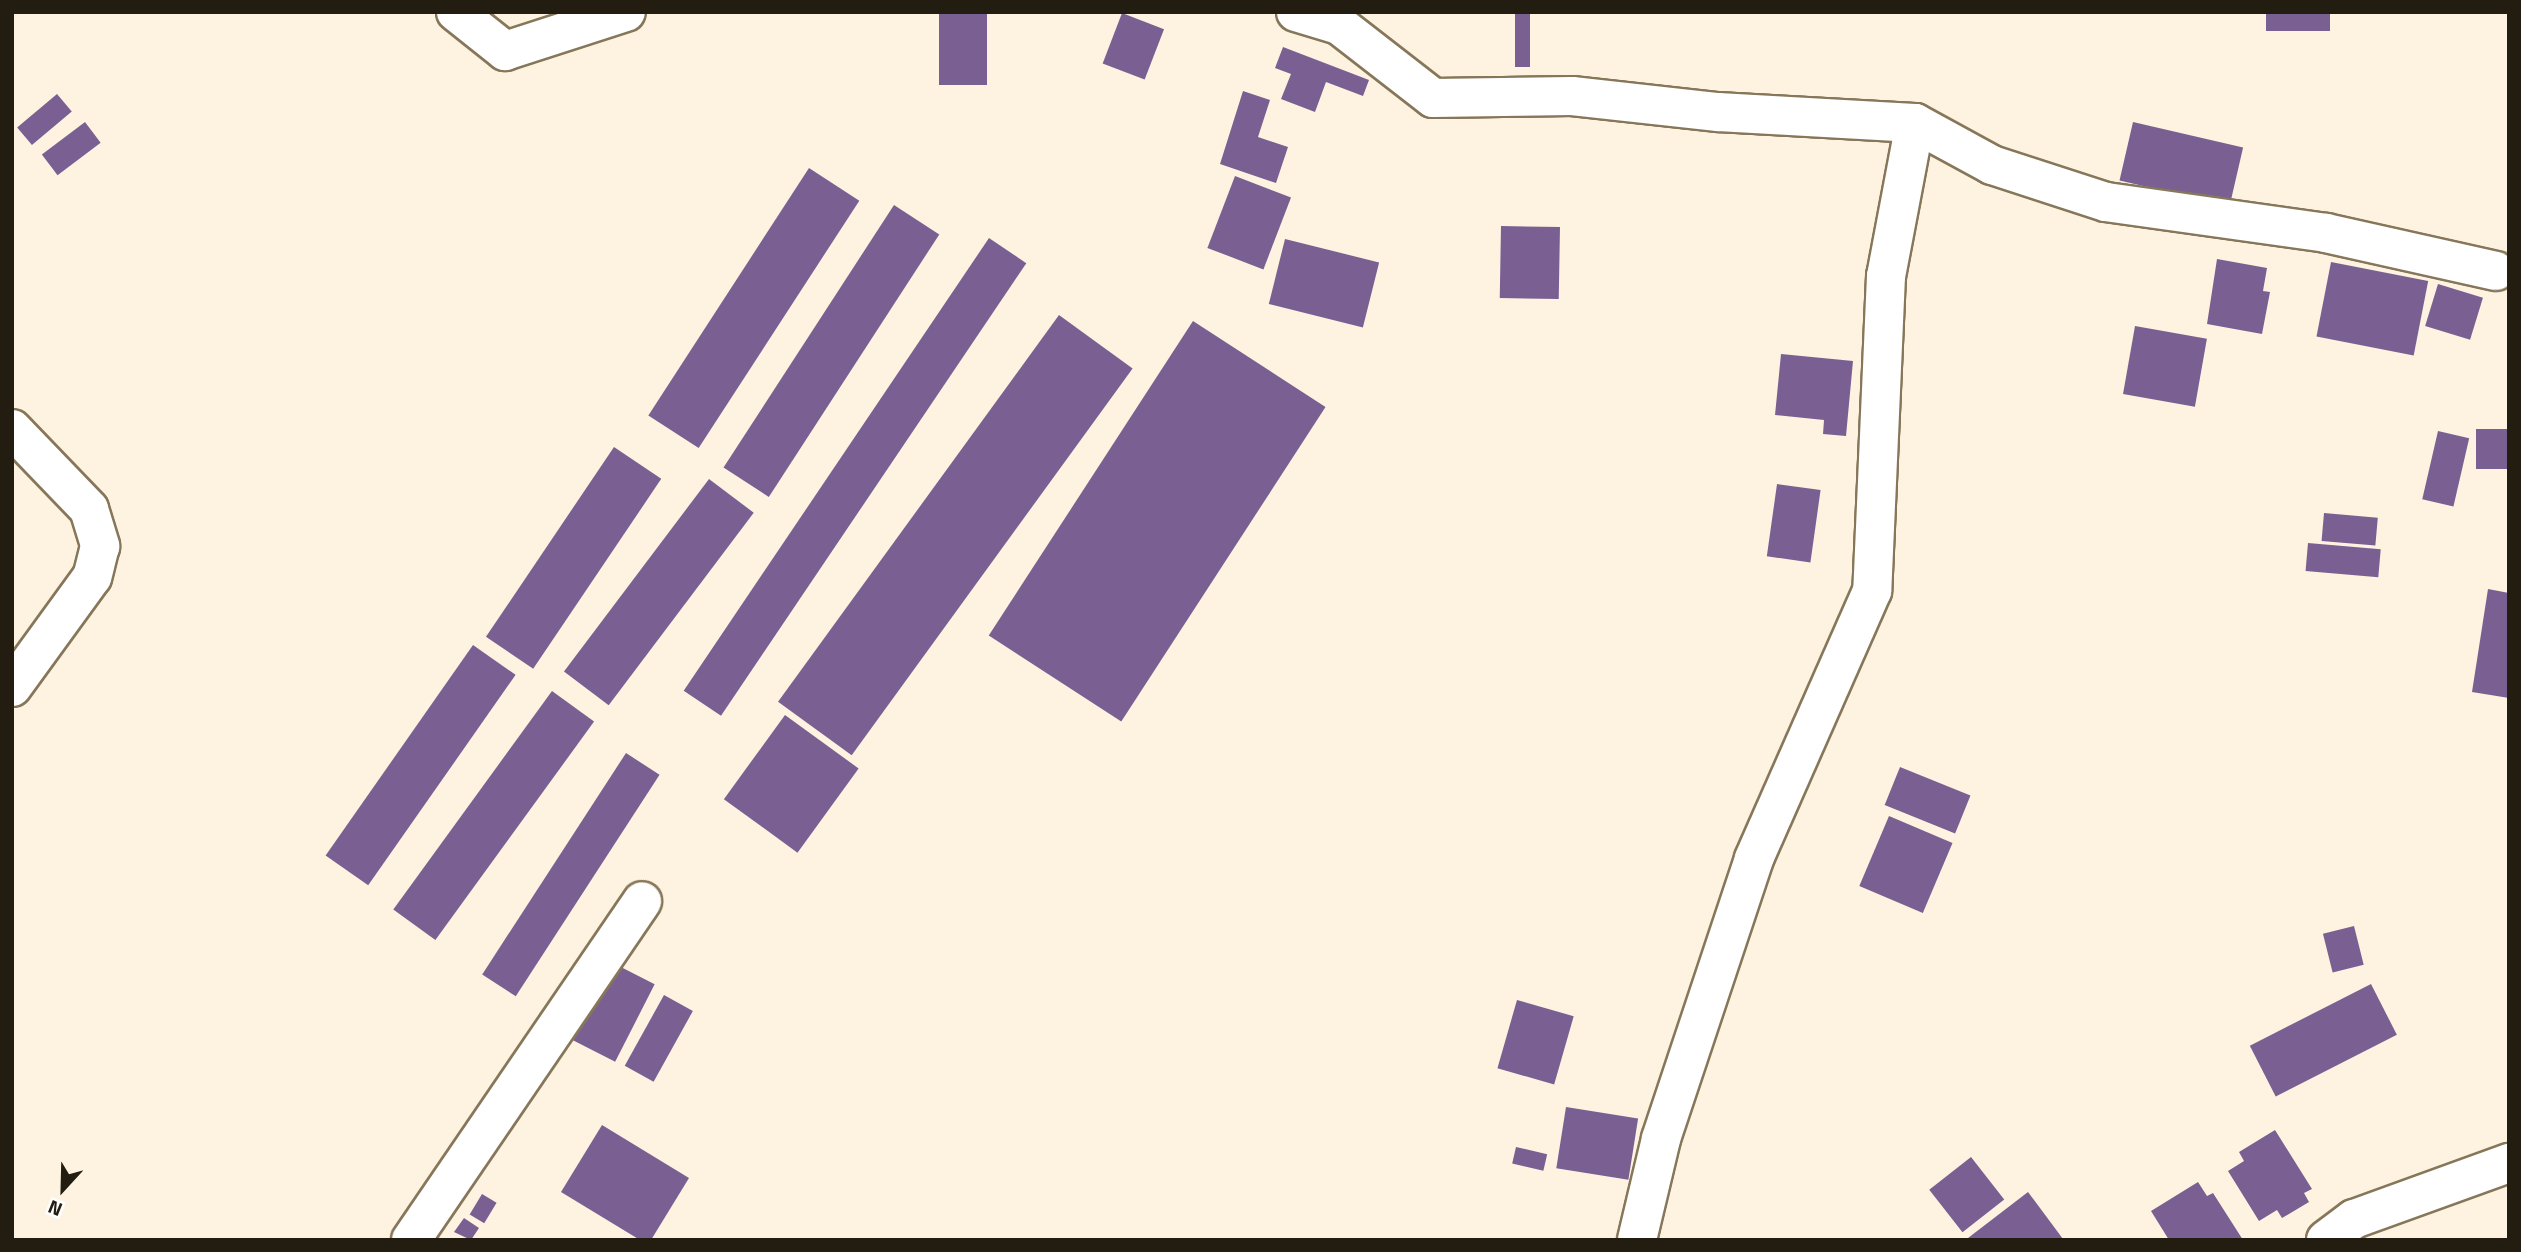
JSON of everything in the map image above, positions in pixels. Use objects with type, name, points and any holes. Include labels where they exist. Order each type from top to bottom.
[{"type":"street","points":[[456,12],[505,51],[626,12]]},
{"type":"street","points":[[1296,12],[1339,25],[1433,97],[1572,96],[1718,112],[1915,123],[1992,165],[2106,202],[2326,233],[2496,271]]},
{"type":"street","points":[[1637,1240],[1661,1139],[1754,859],[1872,591],[1886,276],[1915,123]]},
{"type":"street","points":[[12,429],[89,509],[100,546],[92,577],[12,687]]},
{"type":"street","points":[[411,1240],[642,901]]},
{"type":"street","points":[[2326,1240],[2354,1219],[2509,1163]]},
{"type":"building","points":[[939,12],[987,12],[987,85],[939,85]]},
{"type":"building","points":[[1515,12],[1530,12],[1530,67],[1515,67]]},
{"type":"building","points":[[2266,12],[2330,12],[2330,31],[2266,31]]},
{"type":"building","points":[[1122,13],[1164,29],[1145,80],[1103,63]]},
{"type":"building","points":[[1283,47],[1369,80],[1363,96],[1326,82],[1315,112],[1281,99],[1291,74],[1275,68]]},
{"type":"building","points":[[1243,91],[1270,100],[1258,137],[1288,147],[1276,183],[1220,164]]},
{"type":"building","points":[[57,94],[72,112],[32,145],[17,127]]},
{"type":"building","points":[[85,122],[101,143],[58,175],[42,154]]},
{"type":"building","points":[[2133,122],[2243,147],[2230,206],[2120,180]]},
{"type":"building","points":[[809,168],[859,201],[699,448],[648,415]]},
{"type":"building","points":[[1235,176],[1291,198],[1263,269],[1207,248]]},
{"type":"building","points":[[894,205],[939,234],[769,497],[724,468]]},
{"type":"building","points":[[1501,226],[1560,227],[1559,299],[1500,298]]},
{"type":"building","points":[[989,238],[1026,263],[721,716],[684,691]]},
{"type":"building","points":[[1285,239],[1379,262],[1363,327],[1269,304]]},
{"type":"building","points":[[2217,259],[2267,268],[2263,291],[2270,292],[2262,334],[2207,324]]},
{"type":"building","points":[[2331,262],[2428,281],[2414,355],[2316,337]]},
{"type":"building","points":[[2438,284],[2483,298],[2470,340],[2425,326]]},
{"type":"building","points":[[1059,315],[1133,368],[852,755],[778,702]]},
{"type":"building","points":[[1193,321],[1326,407],[1121,722],[989,636]]},
{"type":"building","points":[[2135,326],[2207,339],[2195,407],[2123,394]]},
{"type":"building","points":[[1781,354],[1853,361],[1846,436],[1823,434],[1824,420],[1775,415]]},
{"type":"building","points":[[2476,429],[2509,429],[2509,469],[2476,469]]},
{"type":"building","points":[[2438,431],[2469,438],[2453,506],[2422,499]]},
{"type":"building","points":[[614,447],[661,479],[533,669],[486,637]]},
{"type":"building","points":[[709,479],[754,513],[609,705],[564,671]]},
{"type":"building","points":[[1777,484],[1821,490],[1810,562],[1767,556]]},
{"type":"building","points":[[2324,513],[2378,518],[2375,546],[2322,541]]},
{"type":"building","points":[[2308,543],[2381,549],[2378,577],[2306,571]]},
{"type":"building","points":[[2488,589],[2509,593],[2509,698],[2472,692]]},
{"type":"building","points":[[473,645],[516,675],[368,885],[326,856]]},
{"type":"building","points":[[552,691],[594,722],[435,940],[393,909]]},
{"type":"building","points":[[785,715],[859,768],[797,853],[724,799]]},
{"type":"building","points":[[626,753],[660,775],[516,996],[482,974]]},
{"type":"building","points":[[1900,767],[1970,795],[1955,833],[1885,805]]},
{"type":"building","points":[[1889,816],[1953,843],[1923,913],[1859,886]]},
{"type":"building","points":[[2354,926],[2364,965],[2333,973],[2323,934]]},
{"type":"building","points":[[611,962],[655,984],[615,1062],[572,1040]]},
{"type":"building","points":[[2371,984],[2397,1035],[2276,1097],[2250,1046]]},
{"type":"building","points":[[664,995],[693,1011],[654,1082],[625,1066]]},
{"type":"building","points":[[1517,1000],[1574,1016],[1554,1085],[1497,1068]]},
{"type":"building","points":[[1566,1107],[1638,1118],[1628,1180],[1556,1168]]},
{"type":"building","points":[[602,1125],[689,1178],[651,1240],[640,1240],[561,1192]]},
{"type":"building","points":[[2275,1130],[2312,1189],[2304,1193],[2309,1202],[2282,1218],[2277,1210],[2259,1221],[2228,1171],[2244,1161],[2239,1152]]},
{"type":"building","points":[[1516,1147],[1547,1154],[1543,1171],[1512,1164]]},
{"type":"building","points":[[1971,1157],[2004,1200],[1962,1232],[1929,1190]]},
{"type":"building","points":[[2198,1182],[2207,1196],[2213,1193],[2243,1240],[2169,1240],[2151,1211]]},
{"type":"building","points":[[2028,1192],[2063,1239],[1968,1238]]},
{"type":"building","points":[[482,1194],[497,1203],[484,1223],[470,1215]]},
{"type":"building","points":[[464,1218],[479,1228],[471,1240],[454,1232]]}]
